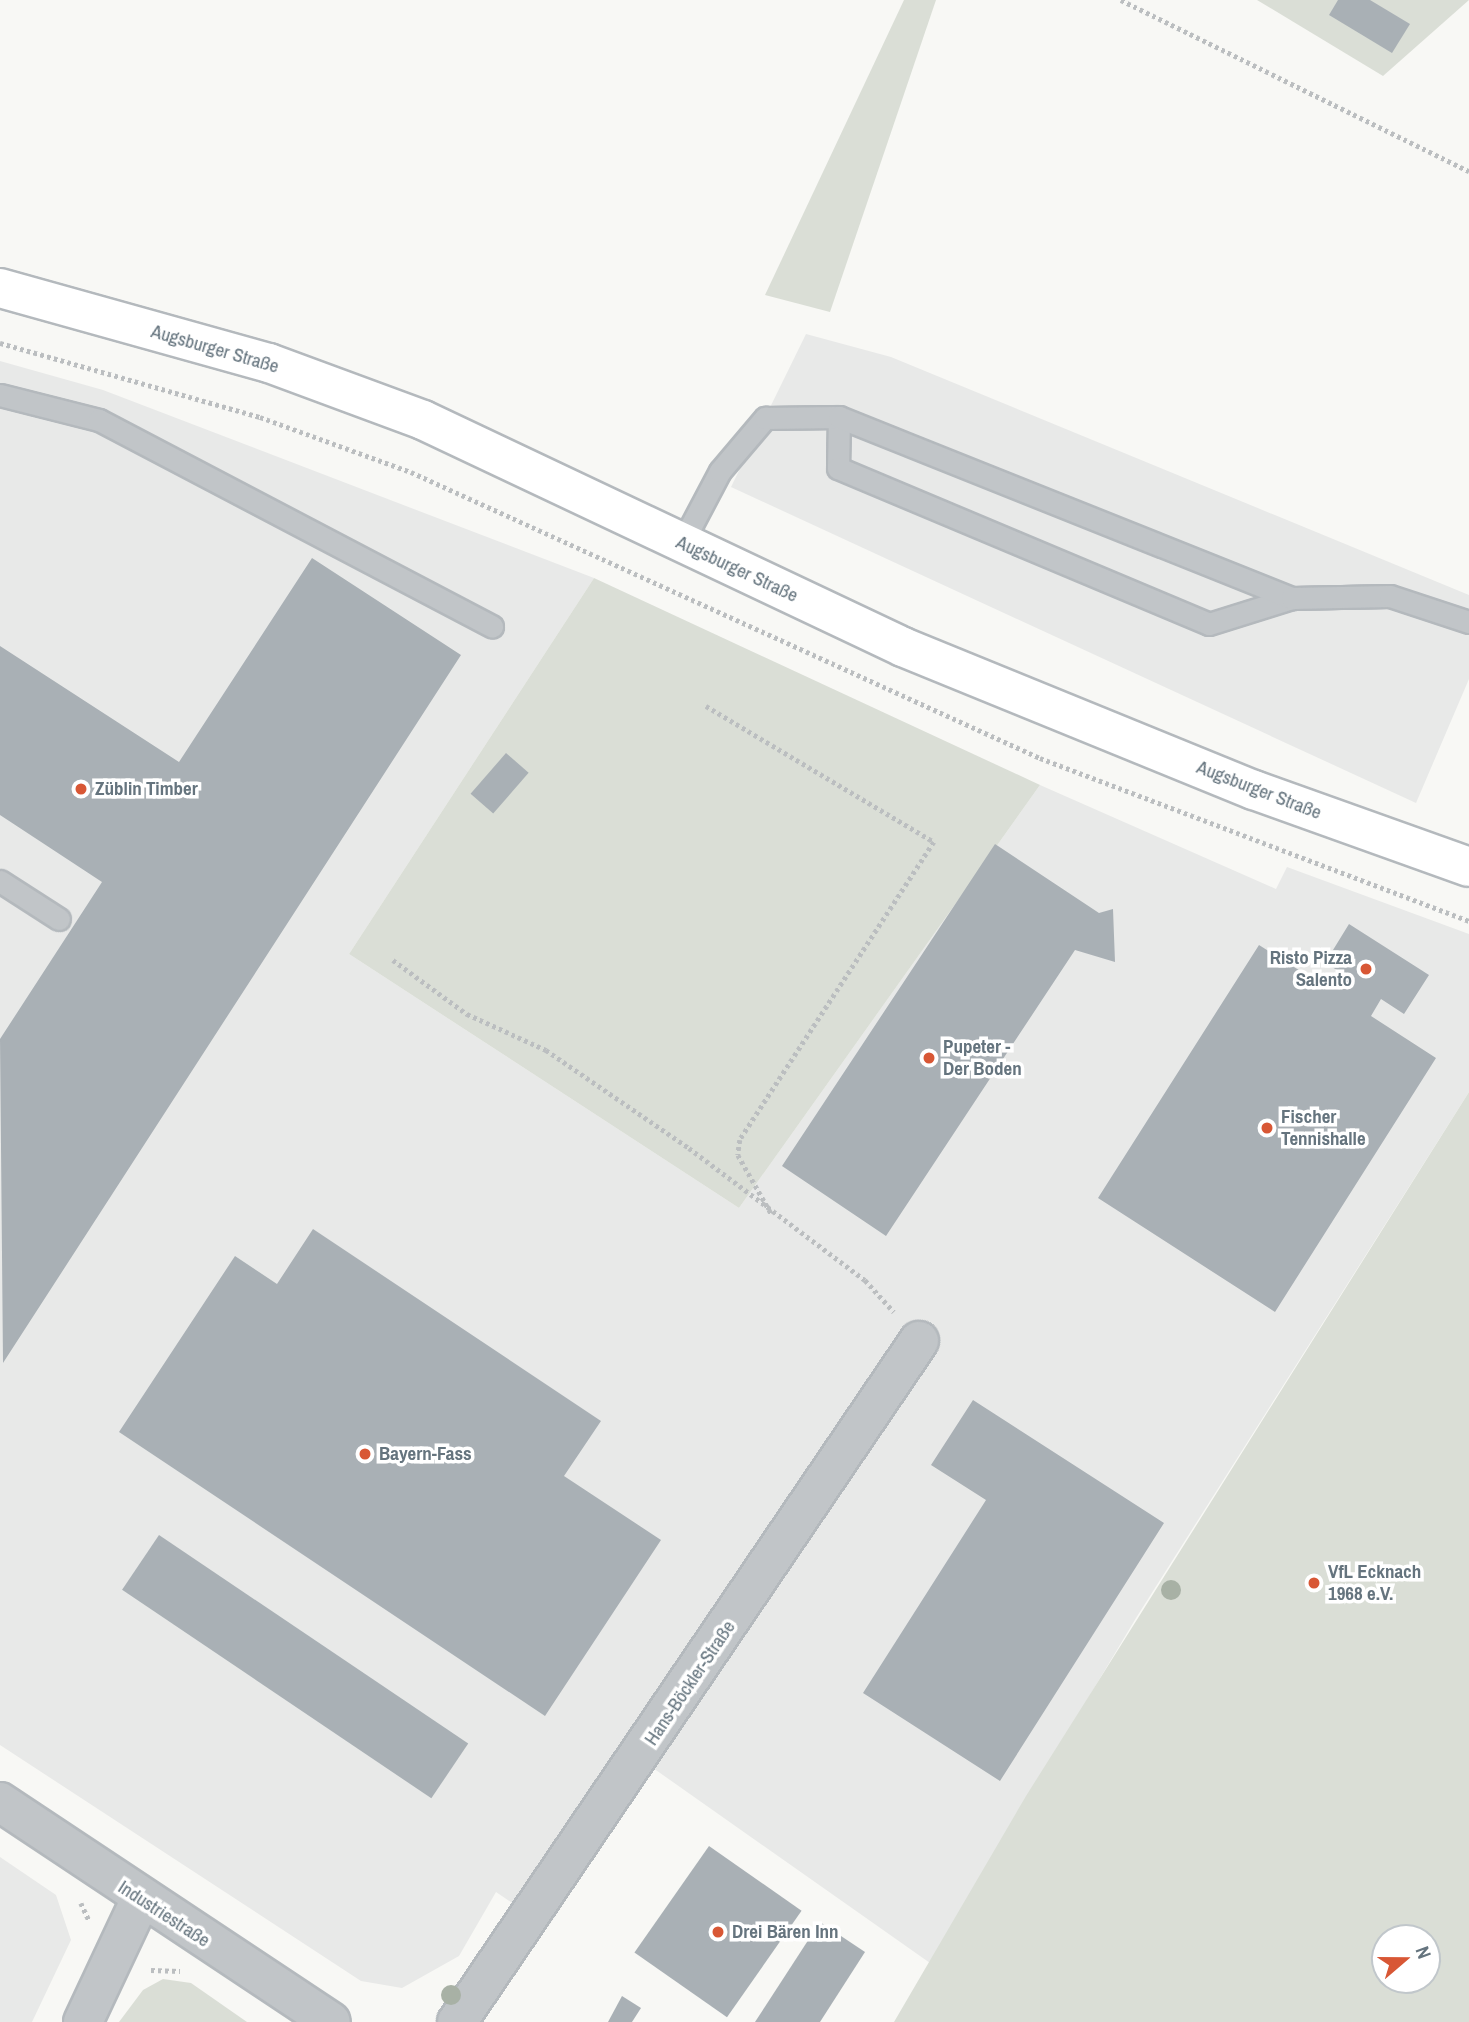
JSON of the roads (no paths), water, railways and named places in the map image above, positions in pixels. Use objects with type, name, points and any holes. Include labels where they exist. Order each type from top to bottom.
[{"type":"main road","name":"Augsburger Straße","points":[[0,288],[268,363],[423,420],[902,647],[1254,790],[1469,867]]},
{"type":"street","name":"Hans-Böckler-Straße","points":[[457,2022],[919,1341]]},
{"type":"street","name":"Industriestraße","points":[[0,1802],[141,1899],[331,2022]]},
{"type":"street","points":[[83,2022],[141,1899]]},
{"type":"lane","points":[[0,395],[99,420],[492,626]]},
{"type":"lane","points":[[839,417],[838,467],[1209,624],[1292,598],[1390,596],[1469,622]]},
{"type":"lane","points":[[682,543],[720,471],[765,418],[839,417],[1292,598]]},
{"type":"lane","points":[[0,881],[58,919]]},
{"type":"place","name":"Züblin Timber","points":[[81,789]]},
{"type":"place","name":"Risto Pizza Salento","points":[[1366,969]]},
{"type":"place","name":"Pupeter - Der Boden","points":[[929,1058]]},
{"type":"place","name":"Fischer Tennishalle","points":[[1267,1128]]},
{"type":"place","name":"Bayern-Fass","points":[[365,1454]]},
{"type":"place","name":"VfL Ecknach 1968 e.V.","points":[[1314,1583]]},
{"type":"place","name":"Drei Bären Inn","points":[[718,1932]]}]
